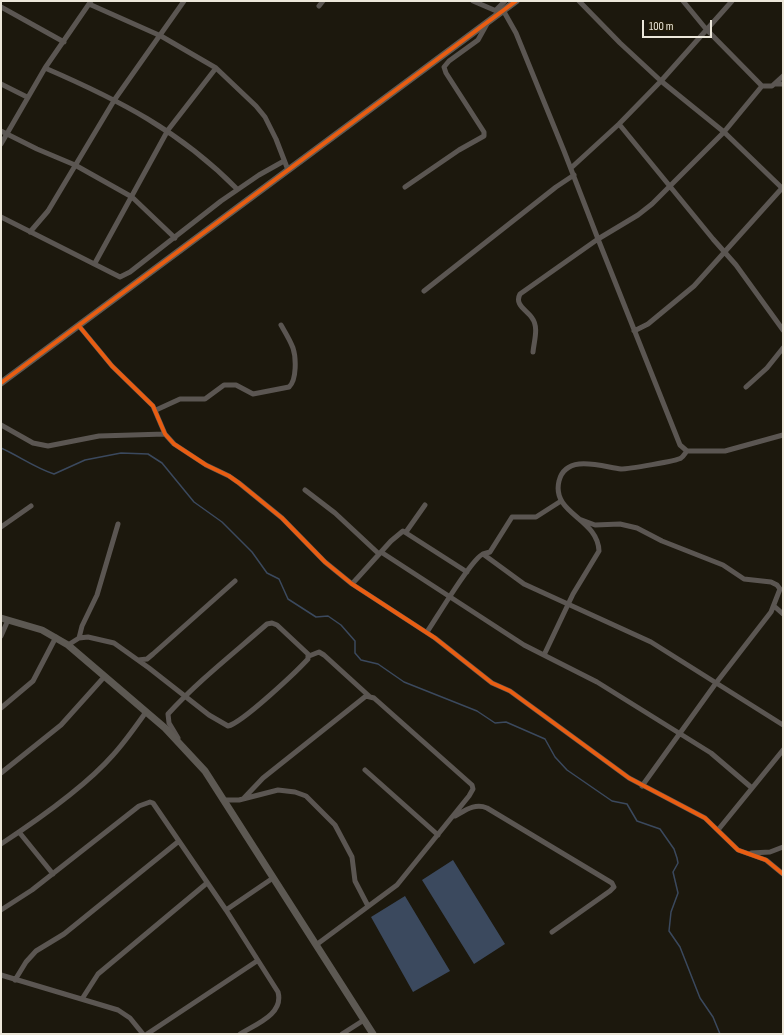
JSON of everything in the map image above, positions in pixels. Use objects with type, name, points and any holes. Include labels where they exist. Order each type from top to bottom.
[{"type":"street","points":[[30,232],[48,211],[115,99],[161,36],[184,1]]},
{"type":"street","points":[[473,1],[484,7],[500,11],[516,33],[574,175],[677,440],[687,451],[702,453],[725,451],[783,435]]},
{"type":"street","points":[[500,11],[505,1]]},
{"type":"street","points":[[1,383],[488,22],[500,11],[516,1]]},
{"type":"street","points":[[579,1],[620,43],[661,81],[724,132],[782,187],[694,286],[648,324],[634,331]]},
{"type":"street","points":[[682,1],[706,29],[762,86],[783,84]]},
{"type":"street","points":[[571,168],[661,81],[732,1]]},
{"type":"street","points":[[1,144],[44,68],[64,42],[90,2],[161,36],[216,68],[256,106],[265,117],[276,139],[288,170]]},
{"type":"street","points":[[1,7],[64,42]]},
{"type":"street","points":[[405,187],[459,150],[484,136],[484,132],[448,76],[444,67],[478,40],[488,22]]},
{"type":"street","points":[[44,68],[115,99],[168,130],[237,189]]},
{"type":"street","points":[[94,263],[168,130],[216,68]]},
{"type":"street","points":[[775,84],[783,76]]},
{"type":"street","points":[[1,84],[27,97]]},
{"type":"street","points":[[533,352],[534,324],[532,318],[519,304],[519,296],[598,240],[638,215],[670,188],[724,132],[762,86]]},
{"type":"street","points":[[618,124],[724,253],[740,270],[783,330]]},
{"type":"street","points":[[1,131],[37,149],[75,165],[132,197],[175,238]]},
{"type":"street","points":[[1,218],[120,277],[130,272],[237,189],[284,161]]},
{"type":"street","points":[[424,291],[556,187],[574,175]]},
{"type":"street","points":[[156,410],[180,399],[205,399],[224,385],[236,385],[252,394],[289,387],[293,383],[295,368],[293,348],[281,325]]},
{"type":"street","points":[[79,326],[112,366],[156,410],[165,434],[174,444],[195,458],[239,483],[282,518],[325,562],[352,584],[427,632],[482,676],[498,687],[510,691],[642,786],[679,803],[705,818],[738,850],[766,860],[783,874]]},
{"type":"street","points":[[746,387],[767,368],[783,348]]},
{"type":"street","points":[[1,425],[33,442],[48,446],[99,436],[165,434]]},
{"type":"street","points":[[544,655],[568,604],[598,551],[596,535],[590,527],[579,519],[561,501],[558,488],[562,474],[571,467],[596,464],[626,469],[678,460],[687,451]]},
{"type":"street","points":[[305,490],[335,513],[380,553],[524,645],[609,690],[711,753],[752,788]]},
{"type":"street","points":[[427,632],[467,572],[479,556],[490,552],[512,517],[536,517],[561,501]]},
{"type":"street","points":[[406,532],[425,505]]},
{"type":"street","points":[[1,527],[31,506]]},
{"type":"street","points":[[579,519],[595,525],[620,524],[631,526],[662,542],[723,565],[744,579],[774,583],[780,589],[774,606],[716,683],[642,786]]},
{"type":"street","points":[[79,638],[82,626],[97,595],[118,524]]},
{"type":"street","points":[[352,584],[400,532],[406,532],[467,572]]},
{"type":"street","points":[[483,554],[524,584],[650,642],[783,725]]},
{"type":"street","points":[[138,660],[147,659],[235,581]]},
{"type":"street","points":[[774,606],[783,614]]},
{"type":"street","points":[[1,636],[5,619],[42,630],[56,637],[68,645],[105,676],[182,744]]},
{"type":"street","points":[[309,656],[277,625],[270,623],[186,697],[167,717],[171,729],[205,770],[372,1034]]},
{"type":"street","points":[[1,708],[33,681],[56,637]]},
{"type":"street","points":[[68,645],[79,638],[88,637],[114,642],[224,724],[231,725],[263,701],[305,663],[309,656],[319,652],[471,784],[472,792],[397,885],[316,945]]},
{"type":"street","points":[[1,773],[61,725],[105,676]]},
{"type":"street","points":[[244,798],[264,778],[363,697],[369,696]]},
{"type":"street","points":[[1,844],[19,832],[97,771],[113,756],[146,712]]},
{"type":"street","points":[[718,830],[783,750]]},
{"type":"street","points":[[365,770],[438,835]]},
{"type":"street","points":[[224,800],[244,798],[278,790],[295,792],[306,796],[335,825],[352,857],[355,881],[368,906]]},
{"type":"street","points":[[1,910],[53,874],[143,803],[154,803],[226,910],[278,992],[280,1000],[278,1006],[270,1015],[240,1034]]},
{"type":"street","points":[[453,817],[473,806],[487,808],[612,883],[614,887],[610,891],[552,932]]},
{"type":"street","points":[[19,832],[53,874]]},
{"type":"street","points":[[15,980],[26,962],[36,951],[64,934],[179,841]]},
{"type":"street","points":[[748,854],[770,852],[783,847]]},
{"type":"street","points":[[226,910],[273,878]]},
{"type":"street","points":[[82,998],[98,974],[207,883]]},
{"type":"street","points":[[147,1034],[257,960]]},
{"type":"street","points":[[1,974],[15,980],[82,998],[121,1011],[131,1019],[143,1034]]},
{"type":"street","points":[[342,1034],[364,1020]]},
{"type":"water","points":[[453,860],[505,944],[474,964],[422,880]]},
{"type":"water","points":[[405,896],[450,971],[413,992],[371,917]]},
{"type":"waterway","points":[[1,448],[40,469],[54,474],[85,460],[121,453],[148,454],[162,463],[194,502],[222,522],[252,552],[267,573],[279,579],[288,599],[316,617],[328,616],[341,625],[355,641],[355,653],[361,660],[378,664],[404,682],[477,711],[495,723],[506,722],[545,739],[555,757],[567,770],[612,801],[627,804],[637,821],[660,829],[674,849],[678,863],[673,872],[678,893],[671,912],[669,931],[680,947],[700,998],[713,1017],[720,1034]]},
{"type":"cycle path","points":[[1,383],[516,1]]},
{"type":"cycle path","points":[[79,326],[112,366],[153,406],[165,434],[174,444],[206,465],[229,476],[239,483],[282,518],[325,562],[352,584],[435,638],[492,683],[510,691],[629,778],[705,818],[738,850],[766,860],[783,874]]}]
